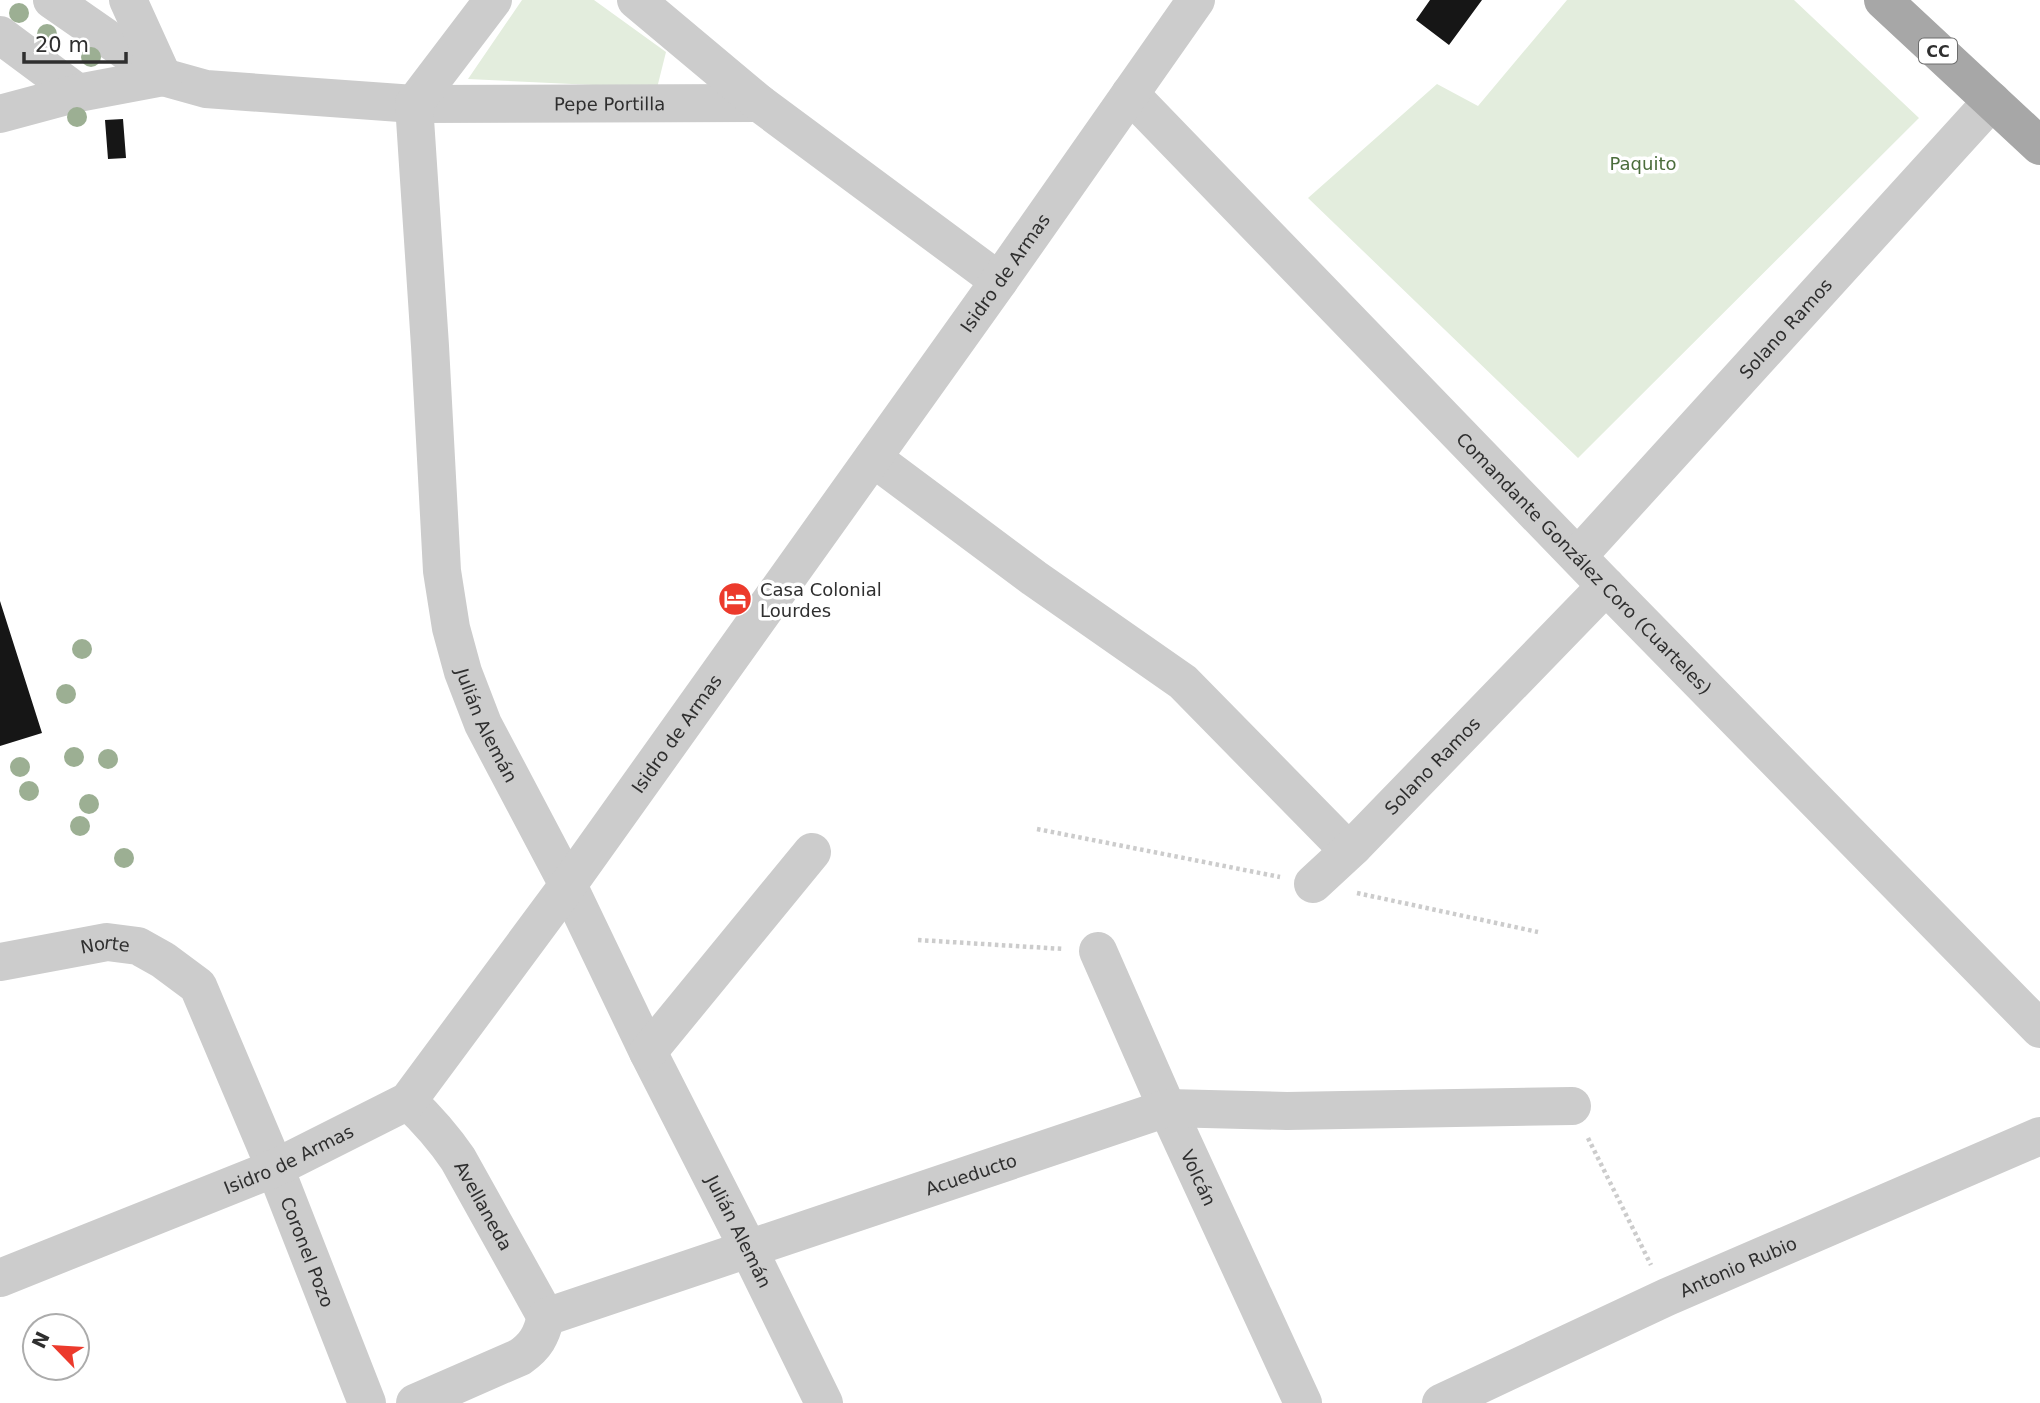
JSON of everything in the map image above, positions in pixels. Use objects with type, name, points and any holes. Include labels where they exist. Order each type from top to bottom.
[{"type":"main road","name":"CC","points":[[1883,0],[2040,146]]},
{"type":"street","name":"Pepe Portilla","points":[[52,0],[163,77],[206,89],[414,104],[759,103]]},
{"type":"street","points":[[128,0],[163,77]]},
{"type":"street","points":[[414,104],[493,0]]},
{"type":"street","points":[[636,0],[759,103],[999,281]]},
{"type":"street","name":"Isidro de Armas","points":[[0,1279],[275,1168],[408,1101],[568,886],[1196,0]]},
{"type":"street","points":[[0,34],[78,93]]},
{"type":"street","name":"Pepe Portilla","points":[[0,114],[78,93],[163,77]]},
{"type":"street","name":"Comandante González Coro (Cuarteles)","points":[[1130,94],[2040,1029]]},
{"type":"street","name":"Solano Ramos","points":[[1577,556],[1992,101]]},
{"type":"street","name":"Julián Alemán","points":[[414,104],[442,571],[451,628],[463,673],[484,724],[568,886],[824,1403]]},
{"type":"street","points":[[873,458],[1034,578],[1183,682],[1339,841],[1353,847]]},
{"type":"street","name":"Solano Ramos","points":[[1314,884],[1606,586]]},
{"type":"street","points":[[648,1052],[812,852]]},
{"type":"street","name":"Norte","points":[[0,962],[107,942],[138,946],[163,960],[198,986]]},
{"type":"street","name":"Volcán","points":[[1098,951],[1303,1403]]},
{"type":"street","name":"Coronel Pozo","points":[[198,986],[275,1168],[367,1403]]},
{"type":"street","name":"Avellaneda","points":[[408,1101],[428,1119],[458,1159],[545,1317]]},
{"type":"street","name":"Acueducto","points":[[545,1317],[1167,1108],[1287,1111],[1572,1106]]},
{"type":"street","name":"Antonio Rubio","points":[[1441,1403],[1667,1297],[2040,1136]]},
{"type":"street","points":[[415,1403],[520,1357],[533,1348],[541,1335],[545,1317]]},
{"type":"path","points":[[918,940],[1098,951]]},
{"type":"path","points":[[1572,1106],[1667,1297]]},
{"type":"green space","points":[[522,0],[594,0],[666,52],[657,88],[468,79]]},
{"type":"green space","name":"Paquito","points":[[1567,0],[1794,0],[1919,118],[1578,458],[1308,198],[1437,84],[1478,106]]},
{"type":"building","points":[[1430,0],[1482,0],[1449,45],[1416,20]]},
{"type":"building","points":[[123,119],[126,158],[108,159],[105,120]]},
{"type":"building","points":[[0,601],[42,733],[0,746]]},
{"type":"place","name":"Casa Colonial Lourdes","points":[[735,599]]}]
